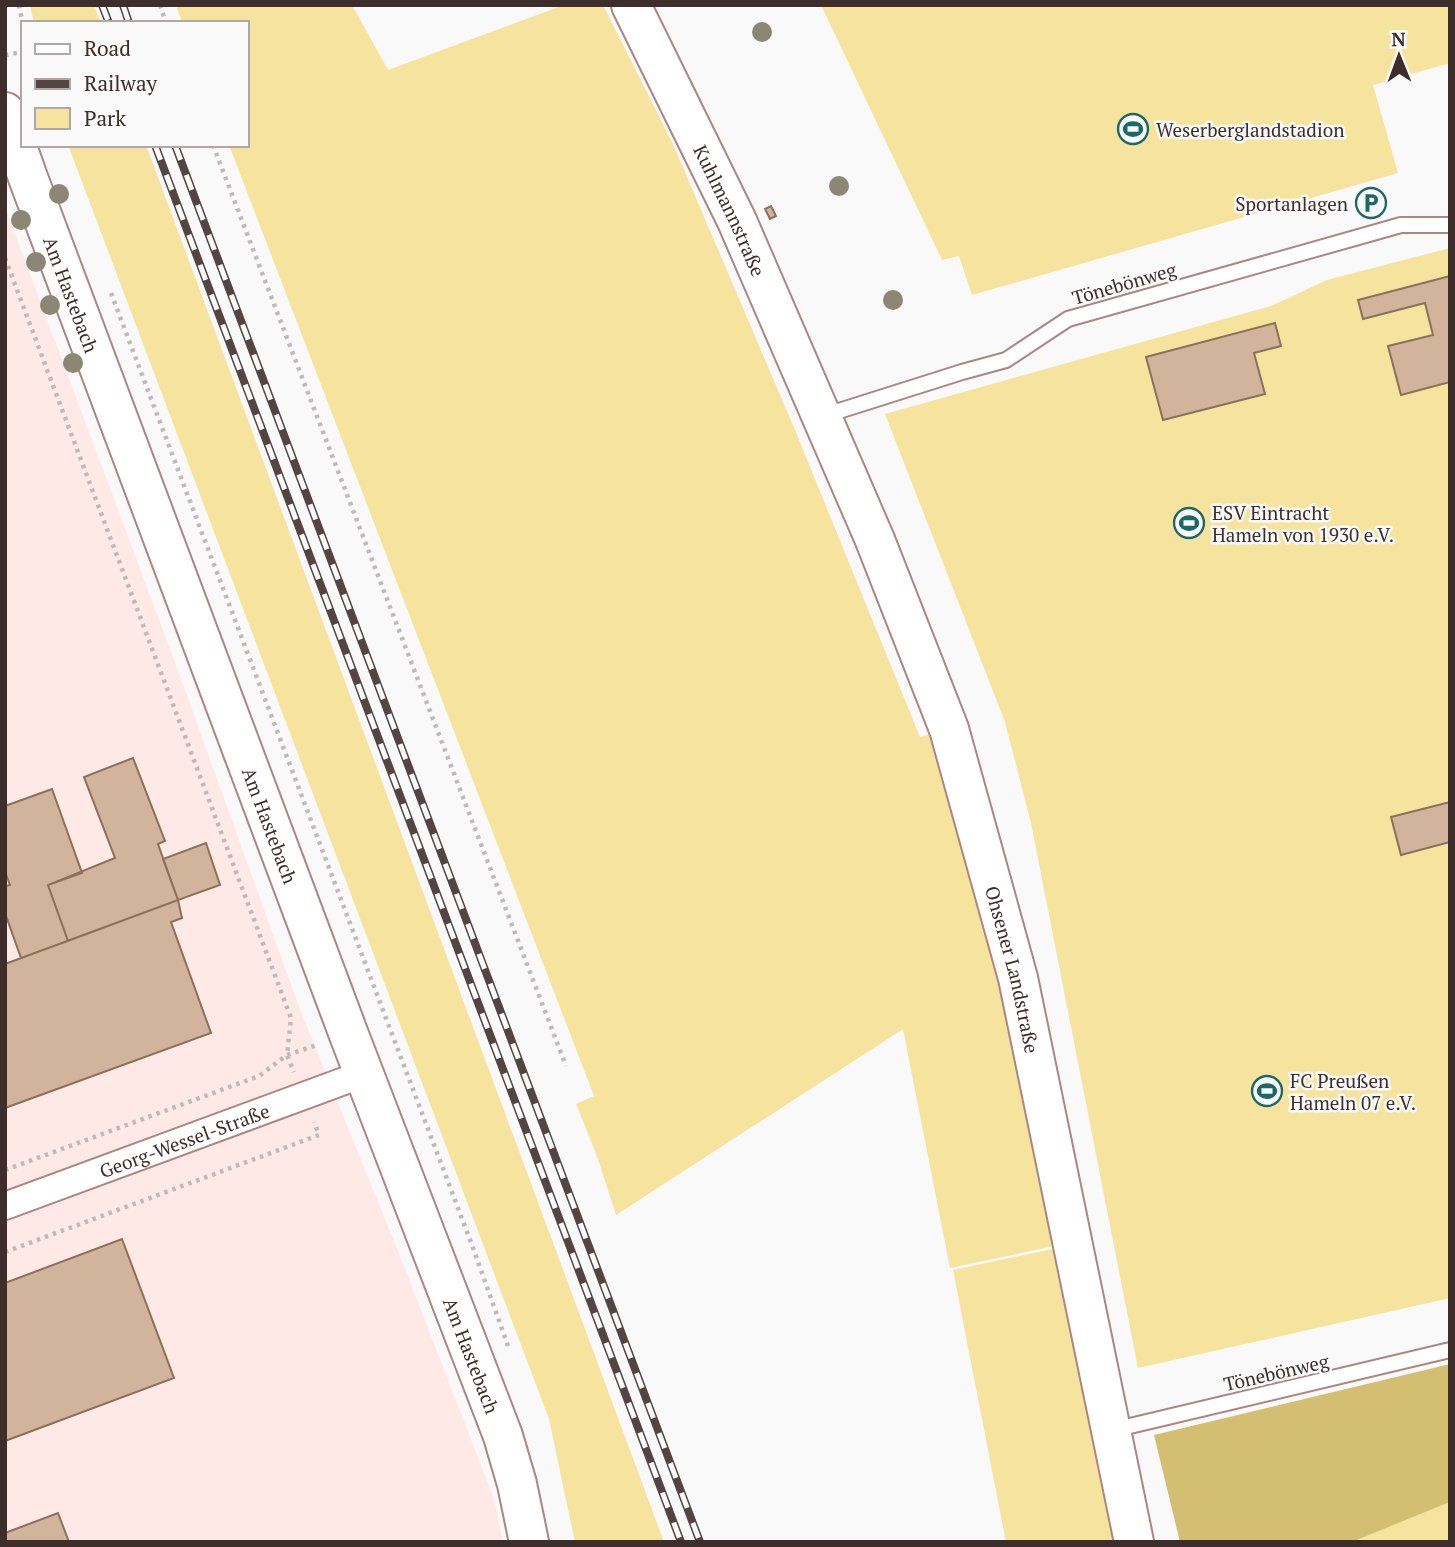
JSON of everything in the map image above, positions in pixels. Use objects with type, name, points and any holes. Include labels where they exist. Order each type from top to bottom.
[{"type":"main road","name":"Kuhlmannstraße","points":[[631,5],[737,221],[821,417]]},
{"type":"main road","name":"Am Hastebach","points":[[5,112],[363,1074],[503,1436],[517,1484],[529,1542]]},
{"type":"main road","name":"Ohsener Landstraße","points":[[821,417],[875,540],[949,729],[1018,978],[1134,1542]]},
{"type":"street","name":"Georg-Wessel-Straße","points":[[5,1206],[363,1074]]},
{"type":"lane","name":"Tönebönweg","points":[[821,417],[1006,360],[1068,319],[1401,225],[1450,225]]},
{"type":"lane","name":"Tönebönweg","points":[[1111,1430],[1450,1350]]},
{"type":"path","points":[[215,147],[566,1066]]},
{"type":"path","points":[[5,258],[292,1018],[287,1055],[319,1135],[5,1252]]},
{"type":"path","points":[[110,290],[472,1245]]},
{"type":"path","points":[[5,1170],[259,1076],[287,1055]]},
{"type":"shaded area","points":[[5,207],[173,657],[301,1012],[402,1261],[494,1499],[503,1542],[5,1542]]},
{"type":"shaded area","points":[[1450,1364],[1450,1502],[1352,1542],[1180,1542],[1154,1435]]},
{"type":"green space","points":[[30,5],[94,5],[100,21],[34,21]]},
{"type":"green space","points":[[176,5],[351,5],[388,70],[564,5],[603,5],[673,144],[795,430],[920,737],[949,729],[1073,1242],[950,1268],[903,1029],[616,1215],[597,1156],[576,1104],[594,1096],[230,147],[248,147],[248,21],[181,21]]},
{"type":"green space","name":"Weserberglandstadion","points":[[821,5],[1450,5],[1450,63],[1373,85],[1398,173],[972,295],[959,256],[942,260]]},
{"type":"green space","points":[[69,147],[147,147],[664,1542],[575,1542],[549,1419]]},
{"type":"green space","points":[[1450,248],[1450,1298],[1138,1368],[1031,823],[1005,722],[885,414],[1271,306],[1327,280]]},
{"type":"green space","points":[[1071,1245],[1132,1542],[1006,1542],[953,1270]]},
{"type":"green space","points":[[1450,1502],[1450,1542],[1352,1542]]},
{"type":"building","points":[[771,206],[776,216],[770,219],[765,209]]},
{"type":"building","points":[[1450,276],[1450,382],[1401,395],[1388,346],[1433,335],[1425,303],[1363,319],[1358,300]]},
{"type":"building","points":[[1275,323],[1281,346],[1254,353],[1265,394],[1163,420],[1146,357]]},
{"type":"building","points":[[133,758],[165,841],[158,844],[178,900],[68,941],[48,885],[115,858],[84,777]]},
{"type":"building","points":[[52,789],[82,873],[48,885],[68,941],[21,958],[5,913],[5,886],[10,885],[5,872],[5,806]]},
{"type":"building","points":[[1450,802],[1450,842],[1401,855],[1391,817]]},
{"type":"building","points":[[206,843],[220,885],[178,900],[163,859]]},
{"type":"building","points":[[178,900],[182,918],[171,922],[211,1033],[5,1108],[5,964]]},
{"type":"building","points":[[122,1239],[174,1378],[5,1441],[5,1283]]},
{"type":"building","points":[[58,1513],[69,1542],[5,1542],[5,1533]]},
{"type":"railway","points":[[102,5],[108,21]]},
{"type":"railway","points":[[123,5],[128,21]]},
{"type":"railway","points":[[156,147],[681,1542]]},
{"type":"railway","points":[[176,147],[700,1542]]},
{"type":"place","name":"Weserberglandstadion","points":[[1133,129]]},
{"type":"place","name":"Sportanlagen","points":[[1371,203]]},
{"type":"place","name":"ESV Eintracht Hameln von 1930 e.V.","points":[[1189,523]]},
{"type":"place","name":"FC Preußen Hameln 07 e.V.","points":[[1267,1091]]}]
